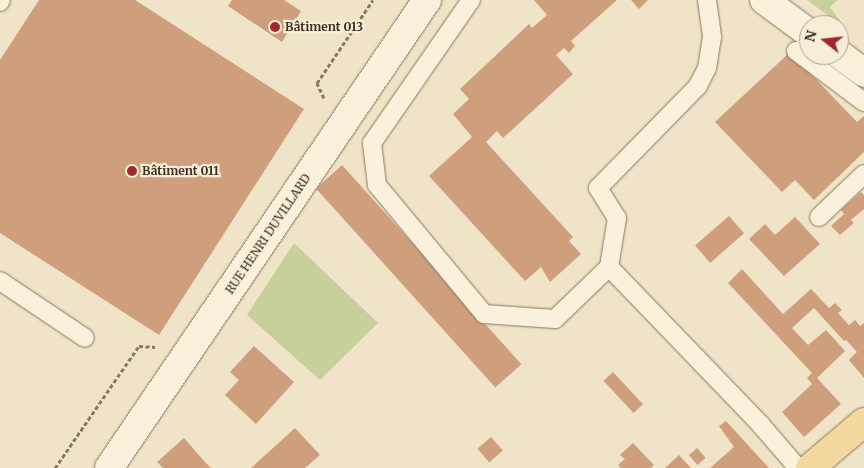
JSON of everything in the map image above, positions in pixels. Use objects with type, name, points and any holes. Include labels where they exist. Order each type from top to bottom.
[{"type":"main road","points":[[810,468],[864,422]]},
{"type":"street","name":"RUE HENRI DUVILLARD","points":[[109,468],[426,0]]},
{"type":"street","points":[[764,0],[799,38]]},
{"type":"street","points":[[849,62],[864,73]]},
{"type":"lane","points":[[471,0],[372,142],[376,185],[484,314],[555,319],[609,267],[616,218],[598,188],[698,86],[707,68],[712,37],[707,0]]},
{"type":"lane","points":[[826,65],[864,102]]},
{"type":"lane","points":[[819,217],[864,174]]},
{"type":"lane","points":[[609,267],[760,424],[798,468]]},
{"type":"lane","points":[[0,281],[85,338]]},
{"type":"path","points":[[328,106],[317,83],[374,0]]},
{"type":"path","points":[[54,468],[139,346],[164,348]]},
{"type":"green space","points":[[807,0],[838,0],[830,7],[836,15],[827,15]]},
{"type":"green space","points":[[294,243],[378,323],[320,380],[247,315]]},
{"type":"building","name":"Bâtiment 011","points":[[39,0],[135,0],[304,109],[159,335],[0,233],[0,60]]},
{"type":"building","name":"Bâtiment 013","points":[[232,0],[284,0],[301,11],[282,42],[228,6]]},
{"type":"building","points":[[534,0],[617,0],[571,41],[575,46],[569,53],[564,48],[556,55],[573,74],[503,138],[497,131],[486,142],[573,237],[569,241],[581,254],[550,282],[541,267],[525,281],[429,176],[472,137],[453,114],[469,99],[460,89],[529,24],[532,28],[547,15]]},
{"type":"building","points":[[631,0],[648,0],[639,9]]},
{"type":"building","points":[[790,52],[799,61],[799,65],[802,65],[857,122],[864,116],[864,152],[814,200],[795,180],[782,192],[715,122]]},
{"type":"building","points":[[342,165],[521,364],[495,388],[316,188]]},
{"type":"building","points":[[861,192],[864,195],[864,209],[851,220],[854,223],[840,235],[831,226],[844,214],[841,210]]},
{"type":"building","points":[[729,216],[744,233],[710,263],[695,246]]},
{"type":"building","points":[[795,217],[820,244],[784,276],[749,239],[765,224],[775,235]]},
{"type":"building","points":[[742,269],[783,314],[811,289],[829,308],[835,303],[842,310],[838,313],[849,325],[855,320],[860,326],[864,323],[864,378],[849,360],[857,352],[846,340],[844,341],[814,308],[792,328],[808,345],[826,330],[845,351],[817,378],[841,404],[804,437],[782,412],[812,384],[807,378],[812,373],[728,283]]},
{"type":"building","points":[[254,346],[294,382],[256,424],[225,395],[239,380],[230,372]]},
{"type":"building","points":[[613,372],[643,404],[634,413],[603,381]]},
{"type":"building","points":[[726,421],[769,468],[710,468],[734,447],[719,426]]},
{"type":"building","points":[[295,428],[320,455],[305,468],[251,468]]},
{"type":"building","points":[[491,437],[503,451],[489,462],[477,449]]},
{"type":"building","points":[[184,438],[211,468],[163,468],[157,462]]},
{"type":"building","points":[[633,443],[654,465],[651,468],[621,468],[618,465],[625,459],[620,455]]},
{"type":"building","points":[[697,448],[706,458],[698,465],[689,455]]},
{"type":"building","points":[[679,455],[691,468],[665,468]]},
{"type":"place","name":"Bâtiment 013","points":[[275,27]]},
{"type":"place","name":"Bâtiment 011","points":[[132,171]]}]
